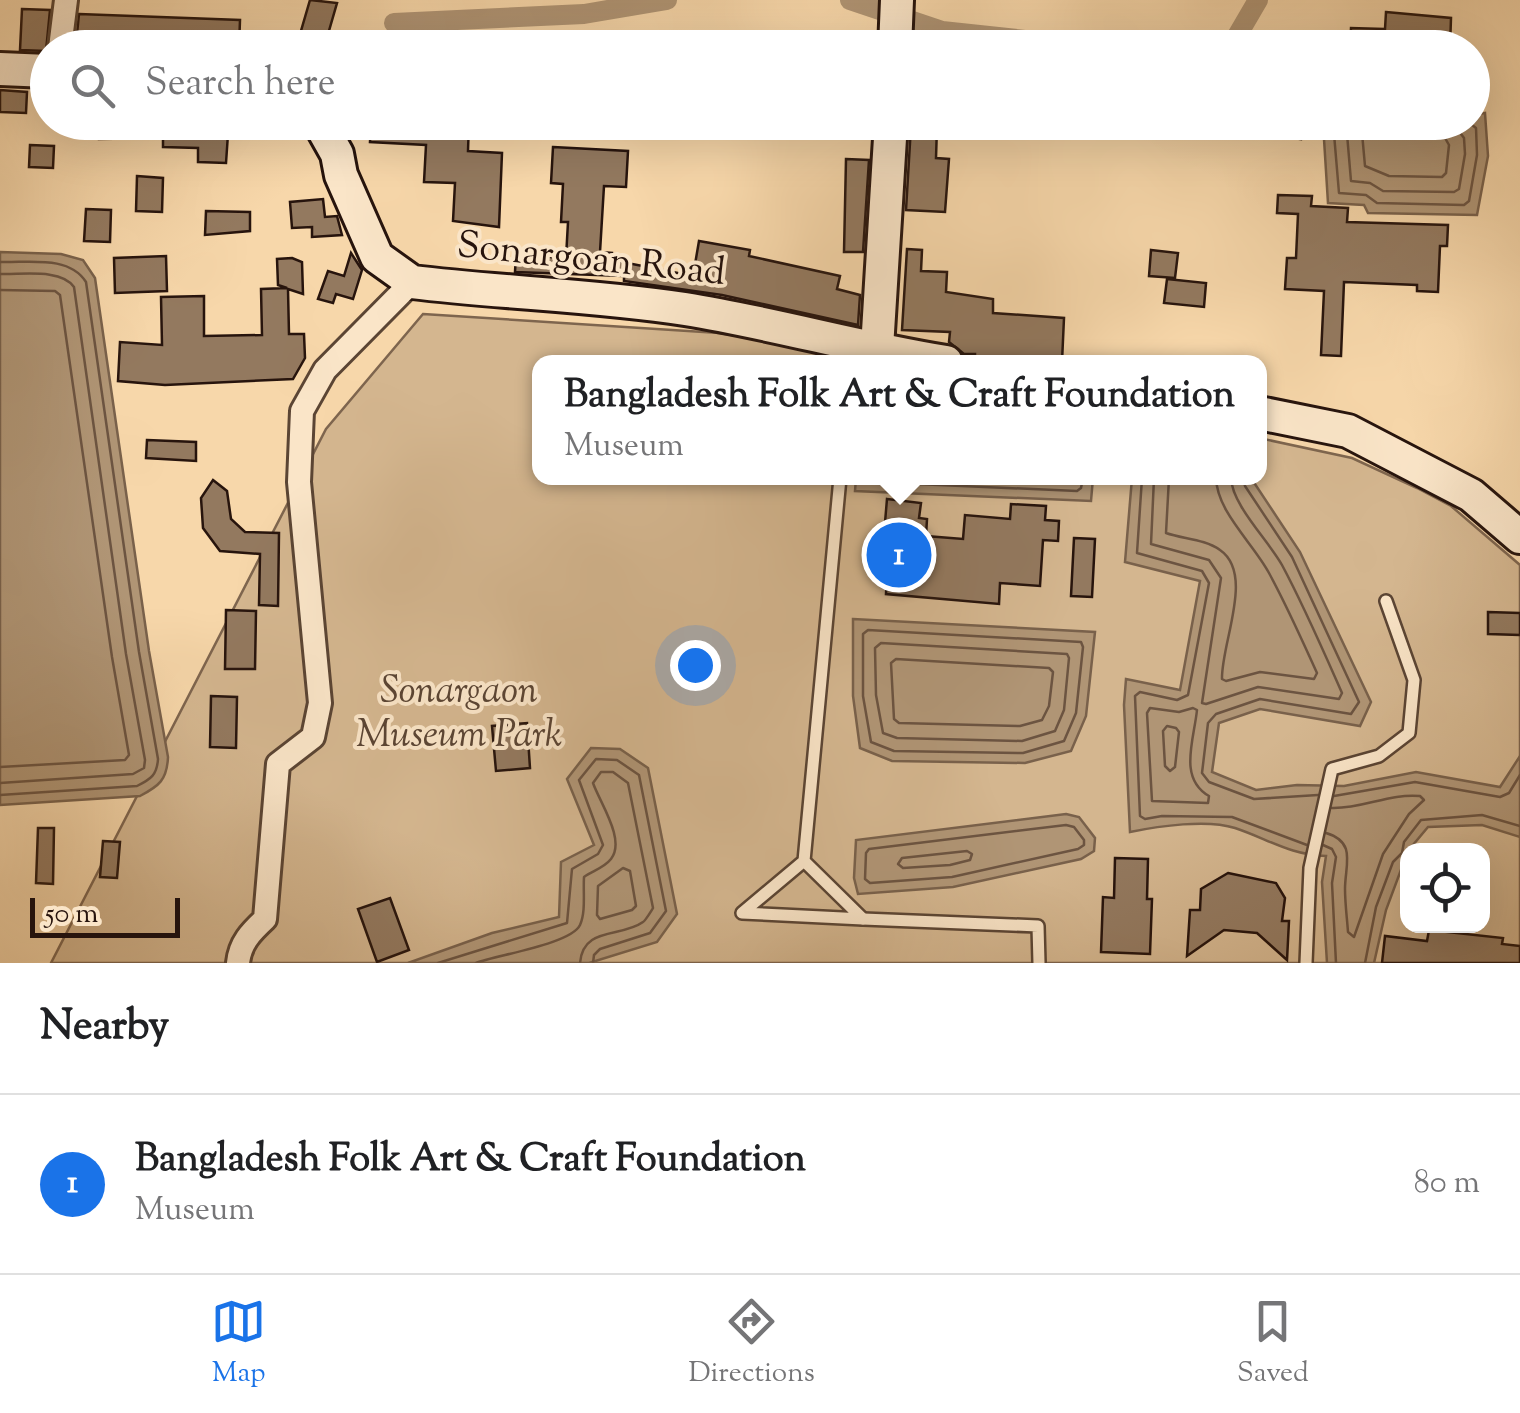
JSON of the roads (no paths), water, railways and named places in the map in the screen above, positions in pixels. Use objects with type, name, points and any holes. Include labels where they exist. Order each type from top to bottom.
[{"type":"main road","points":[[895,30],[897,0]]},
{"type":"main road","points":[[0,69],[30,70]]},
{"type":"main road","name":"Sonargoan Road","points":[[329,140],[378,257],[412,282],[648,304],[757,320],[859,352],[885,355]]},
{"type":"main road","points":[[859,352],[888,140]]},
{"type":"main road","points":[[1267,414],[1348,431],[1471,495],[1520,537]]},
{"type":"street","points":[[62,30],[66,0]]},
{"type":"street","points":[[238,963],[239,950],[250,932],[265,919],[278,764],[313,737],[320,703],[298,482],[302,411],[325,370],[412,282]]},
{"type":"lane","points":[[839,485],[804,861],[742,913],[1038,926],[1039,963]]},
{"type":"lane","points":[[1306,963],[1310,868],[1332,769],[1379,756],[1409,734],[1414,680],[1386,602]]},
{"type":"lane","points":[[804,861],[863,920]]},
{"type":"water","points":[[1324,140],[1487,140],[1488,156],[1477,215],[1368,213],[1364,205],[1328,203]]},
{"type":"water","points":[[0,252],[61,254],[83,260],[95,278],[168,757],[161,781],[140,796],[0,805]]},
{"type":"water","points":[[855,485],[1092,485],[1091,501],[855,491]]},
{"type":"water","points":[[1131,485],[1256,485],[1300,552],[1371,702],[1360,726],[1260,709],[1219,723],[1212,772],[1256,790],[1297,785],[1344,786],[1416,772],[1500,787],[1520,756],[1520,837],[1482,825],[1428,827],[1415,843],[1400,843],[1400,872],[1386,910],[1374,963],[1327,963],[1322,882],[1326,856],[1290,850],[1224,825],[1183,824],[1130,832],[1126,679],[1180,690],[1200,581],[1125,562]]},
{"type":"water","points":[[853,619],[1095,632],[1086,716],[1071,751],[1025,763],[892,761],[860,748],[853,696]]},
{"type":"water","points":[[591,748],[620,749],[648,768],[677,914],[657,942],[589,963],[408,963],[492,933],[559,917],[561,862],[594,845],[567,779]]},
{"type":"water","points":[[1066,814],[1079,817],[1095,838],[1094,851],[1081,859],[953,887],[858,894],[854,878],[856,840]]},
{"type":"waterway","points":[[394,23],[584,14],[667,0]]},
{"type":"waterway","points":[[850,0],[939,30]]},
{"type":"waterway","points":[[1240,30],[1258,0]]},
{"type":"place","name":"Bangladesh Folk Art & Craft Foundation","points":[[899,555]]},
{"type":"park label","name":"Sonargaon Museum Park","points":[[459,714]]}]
